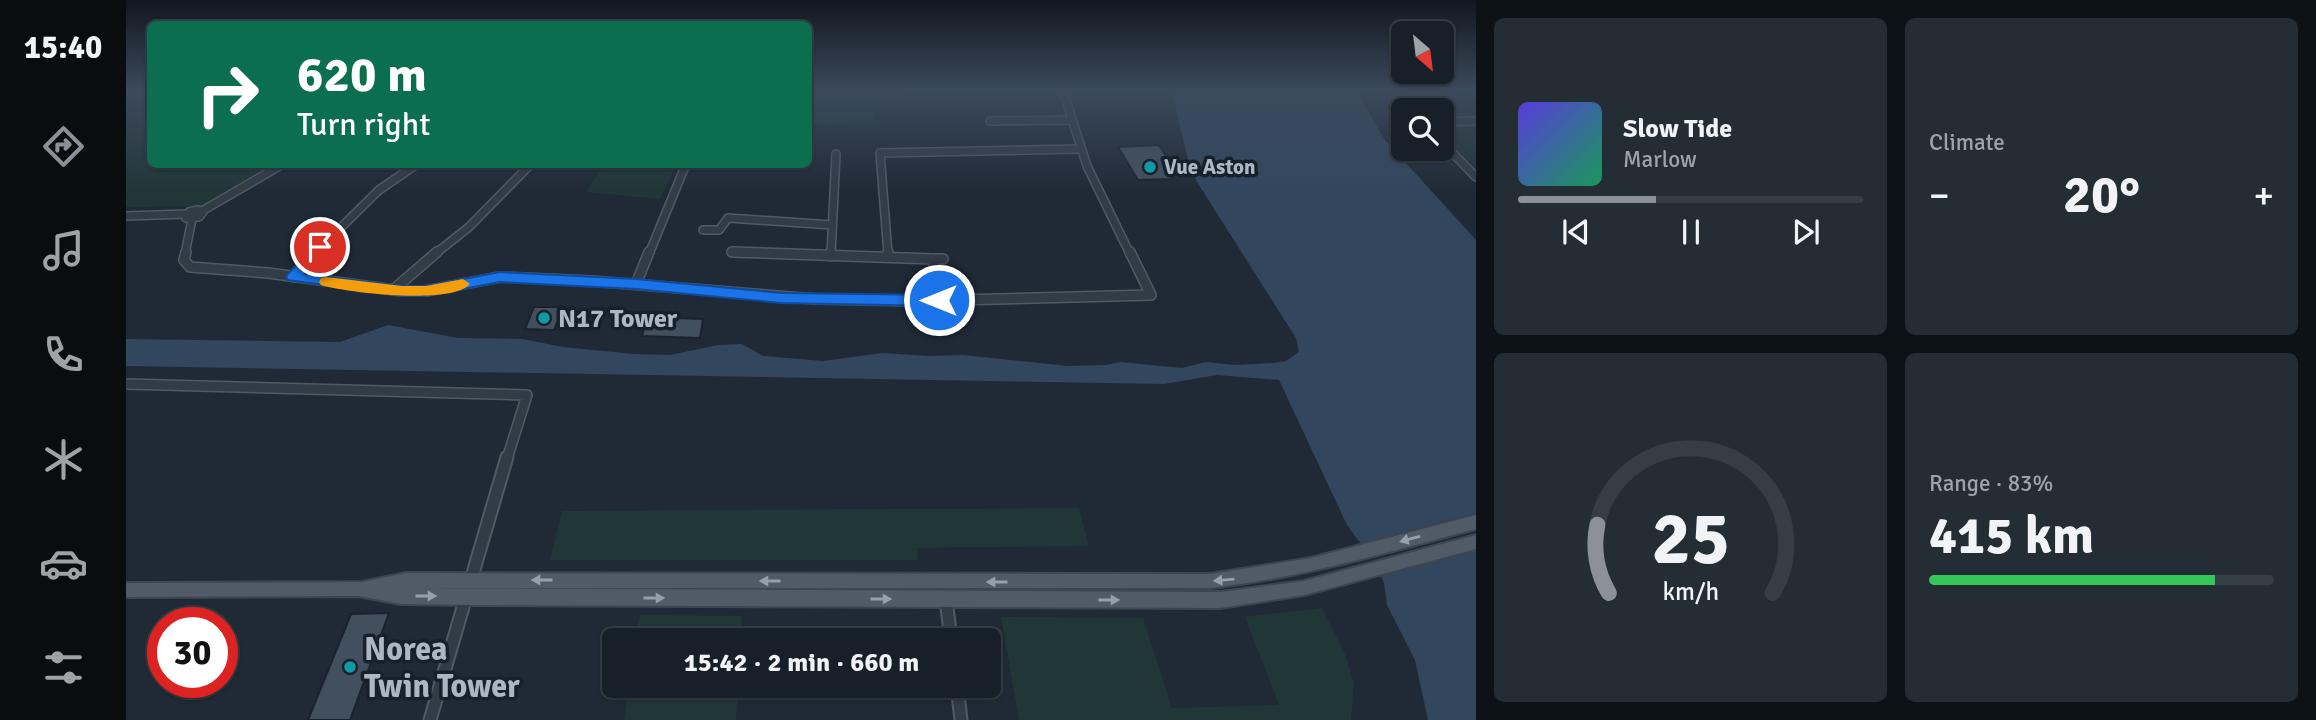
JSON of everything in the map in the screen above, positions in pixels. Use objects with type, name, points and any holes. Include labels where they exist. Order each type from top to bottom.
[{"type":"main road","points":[[126,590],[358,589],[401,596],[470,589],[1178,583],[1242,578],[1292,570],[1476,522]]},
{"type":"main road","points":[[470,589],[946,599],[1220,600],[1304,588],[1476,542]]},
{"type":"street","points":[[190,217],[184,260],[186,265],[393,290],[426,291],[496,277],[636,284],[781,298],[939,300],[1152,295],[1081,149],[1073,125]]},
{"type":"street","points":[[888,257],[880,153],[930,156],[1081,149]]},
{"type":"street","points":[[831,256],[836,154]]},
{"type":"street","points":[[1454,154],[1476,177]]},
{"type":"street","points":[[126,216],[201,215],[202,211],[276,168]]},
{"type":"street","points":[[293,277],[379,190],[411,168]]},
{"type":"street","points":[[393,290],[469,227],[527,168]]},
{"type":"street","points":[[636,284],[683,168]]},
{"type":"street","points":[[703,230],[719,230],[728,218],[832,225]]},
{"type":"street","points":[[732,252],[938,259],[939,300]]},
{"type":"street","points":[[126,384],[527,395],[485,527],[470,589],[430,720]]},
{"type":"street","points":[[946,599],[950,628]]},
{"type":"street","points":[[958,698],[961,720]]},
{"type":"green space","points":[[126,125],[147,125],[147,168],[267,168],[203,206],[126,207]]},
{"type":"green space","points":[[1454,125],[1476,125],[1476,169],[1454,146]]},
{"type":"green space","points":[[602,168],[675,168],[660,199],[586,192]]},
{"type":"green space","points":[[1079,508],[1089,546],[917,548],[918,560],[550,560],[562,511]]},
{"type":"green space","points":[[1322,608],[1344,651],[1354,684],[1351,720],[1019,720],[1001,617],[1143,618],[1172,708],[1279,705],[1245,617]]},
{"type":"green space","points":[[640,615],[742,616],[742,628],[638,628]]},
{"type":"green space","points":[[627,698],[737,698],[736,720],[624,720]]},
{"type":"water","points":[[1180,125],[1376,125],[1391,147],[1391,161],[1404,161],[1476,240],[1476,720],[1428,720],[1415,660],[1387,605],[1384,583],[1376,564],[1347,525],[1279,380],[1217,375],[1164,384],[126,366],[126,339],[340,342],[388,325],[458,338],[522,339],[563,347],[634,354],[670,355],[718,345],[742,344],[763,356],[823,361],[882,353],[963,355],[1068,366],[1120,362],[1182,368],[1206,362],[1235,365],[1286,361],[1299,352],[1296,338],[1197,182],[1189,165]]},
{"type":"pier","points":[[1476,513],[1476,549],[1377,576],[1358,544]]},
{"type":"building","name":"Vue Aston","points":[[1159,145],[1166,156],[1172,179],[1138,180],[1118,147]]},
{"type":"building","name":"N17 Tower","points":[[534,307],[563,307],[554,330],[525,329]]},
{"type":"building","points":[[647,317],[703,319],[700,338],[642,336]]},
{"type":"building","name":"Norea Twin Tower","points":[[389,613],[350,720],[308,720],[351,614]]},
{"type":"slow traffic","points":[[326,282],[402,291],[426,291],[463,284]]},
{"type":"place","name":"Vue Aston","points":[[1150,167]]},
{"type":"place","name":"N17 Tower","points":[[544,318]]},
{"type":"place","name":"Norea Twin Tower","points":[[350,667]]},
{"type":"route","points":[[320,247],[293,277],[402,291],[426,291],[500,277],[636,284],[781,298],[939,300]]}]
